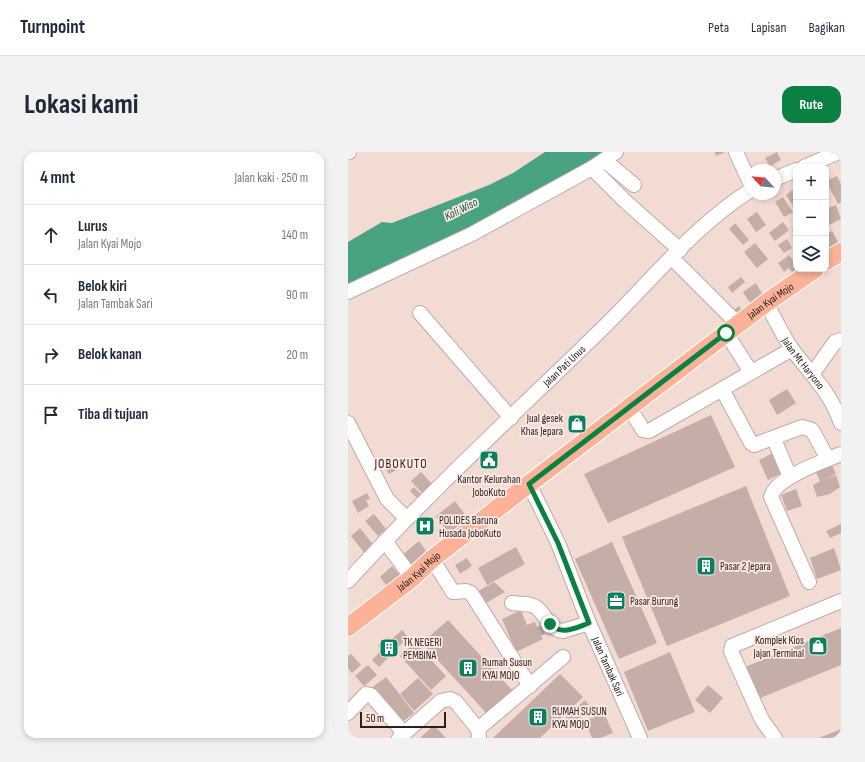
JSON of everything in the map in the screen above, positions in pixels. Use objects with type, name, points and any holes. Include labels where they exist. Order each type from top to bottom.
[{"type":"main road","points":[[829,259],[841,252]]},
{"type":"main road","name":"Jalan Kyai Mojo","points":[[348,627],[412,578],[432,559],[529,484],[766,303],[811,272]]},
{"type":"street","points":[[348,292],[472,234],[592,168],[616,152]]},
{"type":"street","points":[[736,152],[745,172]]},
{"type":"street","points":[[811,164],[839,152]]},
{"type":"street","points":[[604,160],[634,185]]},
{"type":"street","points":[[592,168],[676,254],[732,329],[750,372]]},
{"type":"street","points":[[781,176],[793,171]]},
{"type":"street","name":"Jalan Pati Unus","points":[[351,571],[385,541],[406,518],[511,418],[728,204],[745,194]]},
{"type":"street","name":"Jalan Mt Haryono","points":[[766,303],[792,349],[813,373],[836,410],[841,423]]},
{"type":"street","points":[[420,313],[511,418]]},
{"type":"street","points":[[813,373],[835,342],[841,340]]},
{"type":"street","points":[[629,408],[643,430],[649,431],[792,349]]},
{"type":"street","points":[[722,389],[751,443],[758,445],[802,427],[807,428],[812,430],[828,459]]},
{"type":"street","points":[[348,423],[387,499],[406,518]]},
{"type":"street","points":[[774,439],[790,477]]},
{"type":"street","points":[[809,582],[771,497],[772,491],[776,486],[790,477],[841,454]]},
{"type":"street","name":"Jalan Tambak Sari","points":[[529,484],[587,602],[589,623],[640,738]]},
{"type":"street","points":[[385,541],[412,578]]},
{"type":"street","points":[[432,559],[453,592],[466,591],[471,594],[530,686]]},
{"type":"street","points":[[775,738],[762,720],[731,651],[732,646],[841,601]]},
{"type":"street","points":[[512,603],[534,606],[538,608],[550,624],[559,631],[589,623]]},
{"type":"street","points":[[348,713],[366,694],[371,695],[402,736],[441,701],[450,699],[456,702],[478,734],[563,657]]},
{"type":"water","name":"Kali Wiso","points":[[545,152],[613,152],[553,190],[348,288],[348,242],[382,222],[392,223],[489,185],[513,173]]},
{"type":"building","points":[[715,152],[725,152],[716,156]]},
{"type":"building","points":[[777,152],[781,160],[774,164],[769,164],[765,158]]},
{"type":"building","points":[[837,176],[841,184],[841,202],[838,204],[829,187],[829,180]]},
{"type":"building","points":[[792,190],[793,206],[786,195]]},
{"type":"building","points":[[783,197],[793,212],[784,217],[775,202],[781,200]]},
{"type":"building","points":[[836,205],[841,219],[829,225],[829,208]]},
{"type":"building","points":[[757,212],[766,225],[756,232],[747,219]]},
{"type":"building","points":[[783,222],[789,230],[775,241],[769,233]]},
{"type":"building","points":[[735,223],[749,240],[743,245],[729,229]]},
{"type":"building","points":[[832,231],[840,245],[829,251],[829,236],[829,232]]},
{"type":"building","points":[[787,239],[792,248],[784,253],[778,245]]},
{"type":"building","points":[[755,243],[768,259],[757,268],[744,252]]},
{"type":"building","points":[[789,255],[793,261],[793,272],[789,268],[784,272],[778,263]]},
{"type":"building","points":[[741,277],[745,282],[732,293],[728,287]]},
{"type":"building","points":[[756,283],[764,297],[752,306],[743,292]]},
{"type":"building","points":[[739,306],[744,314],[735,320],[730,313]]},
{"type":"building","points":[[787,389],[796,403],[777,415],[769,400]]},
{"type":"building","points":[[711,415],[735,467],[608,523],[584,474]]},
{"type":"building","points":[[773,453],[782,473],[768,480],[759,460]]},
{"type":"building","name":"Kantor Kelurahan JoboKuto","points":[[490,454],[496,460],[488,466],[483,461]]},
{"type":"building","points":[[391,458],[398,469],[389,474],[382,463]]},
{"type":"building","points":[[831,463],[836,474],[823,480],[836,475],[840,487],[830,494],[817,497],[813,485],[820,481],[815,470]]},
{"type":"building","points":[[421,472],[434,486],[424,495],[411,481]]},
{"type":"building","name":"Pasar 2 Jepara","points":[[746,486],[790,596],[667,646],[622,537]]},
{"type":"building","points":[[414,487],[423,496],[419,500],[410,491]]},
{"type":"building","points":[[796,489],[802,506],[787,511],[781,495]]},
{"type":"building","points":[[367,493],[370,499],[366,500],[369,506],[358,513],[352,501]]},
{"type":"building","points":[[455,501],[469,520],[450,535],[436,516]]},
{"type":"building","points":[[374,514],[386,529],[378,536],[365,521]]},
{"type":"building","name":"POLIDES Baruna Husada JoboKuto","points":[[426,520],[432,527],[424,533],[419,525]]},
{"type":"building","points":[[841,524],[841,533],[830,538],[826,531]]},
{"type":"building","points":[[360,528],[375,547],[366,555],[351,536]]},
{"type":"building","points":[[419,541],[427,552],[409,566],[401,556]]},
{"type":"building","name":"Pasar Burung","points":[[612,542],[657,643],[619,659],[575,559]]},
{"type":"building","points":[[516,547],[525,564],[487,585],[478,568]]},
{"type":"building","points":[[834,548],[841,570],[817,579],[810,558]]},
{"type":"building","points":[[467,558],[472,566],[460,574],[455,565]]},
{"type":"building","points":[[392,566],[400,575],[387,586],[380,577]]},
{"type":"building","points":[[494,582],[505,592],[481,606],[473,594]]},
{"type":"building","points":[[521,610],[527,625],[535,622],[537,627],[541,625],[545,634],[541,636],[543,639],[516,652],[502,619]]},
{"type":"building","name":"Rumah Susun KYAI MOJO","points":[[448,620],[514,692],[489,716],[422,643]]},
{"type":"building","name":"Komplek Kios Jajan Terminal","points":[[841,628],[841,665],[758,699],[745,667]]},
{"type":"building","name":"TK NEGERI PEMBINA","points":[[402,630],[408,637],[379,667],[372,660],[382,650],[378,646],[387,637],[391,640]]},
{"type":"building","points":[[415,642],[446,676],[431,690],[400,656]]},
{"type":"building","points":[[670,652],[695,712],[648,731],[624,672]]},
{"type":"building","points":[[351,654],[361,665],[352,673],[348,668],[348,656]]},
{"type":"building","points":[[368,665],[377,675],[364,686],[355,676]]},
{"type":"building","name":"RUMAH SUSUN KYAI MOJO","points":[[560,674],[583,697],[540,738],[493,738]]},
{"type":"building","points":[[386,677],[414,713],[398,725],[370,689]]},
{"type":"building","points":[[418,678],[433,694],[414,711],[400,694]]},
{"type":"building","points":[[708,685],[723,698],[710,713],[695,700]]},
{"type":"building","points":[[585,700],[591,708],[569,727],[563,720]]},
{"type":"building","points":[[604,713],[613,733],[600,738],[592,738],[585,721]]},
{"type":"building","points":[[434,725],[446,738],[420,738]]},
{"type":"building","points":[[841,729],[841,738],[819,738]]},
{"type":"place","name":"Jual gesek Khas Jepara","points":[[577,424]]},
{"type":"place","name":"Kantor Kelurahan JoboKuto","points":[[489,460]]},
{"type":"place","name":"POLIDES Baruna Husada JoboKuto","points":[[425,526]]},
{"type":"place","name":"Pasar 2 Jepara","points":[[706,566]]},
{"type":"place","name":"Pasar Burung","points":[[616,601]]},
{"type":"place","name":"Komplek Kios Jajan Terminal","points":[[818,646]]},
{"type":"place","name":"TK NEGERI PEMBINA","points":[[389,648]]},
{"type":"place","name":"Rumah Susun KYAI MOJO","points":[[468,668]]},
{"type":"place","name":"RUMAH SUSUN KYAI MOJO","points":[[538,717]]},
{"type":"district","name":"JOBOKUTO","points":[[401,463]]},
{"type":"route","points":[[550,624],[559,631],[563,631],[589,623],[558,543],[529,484],[726,333]]}]
